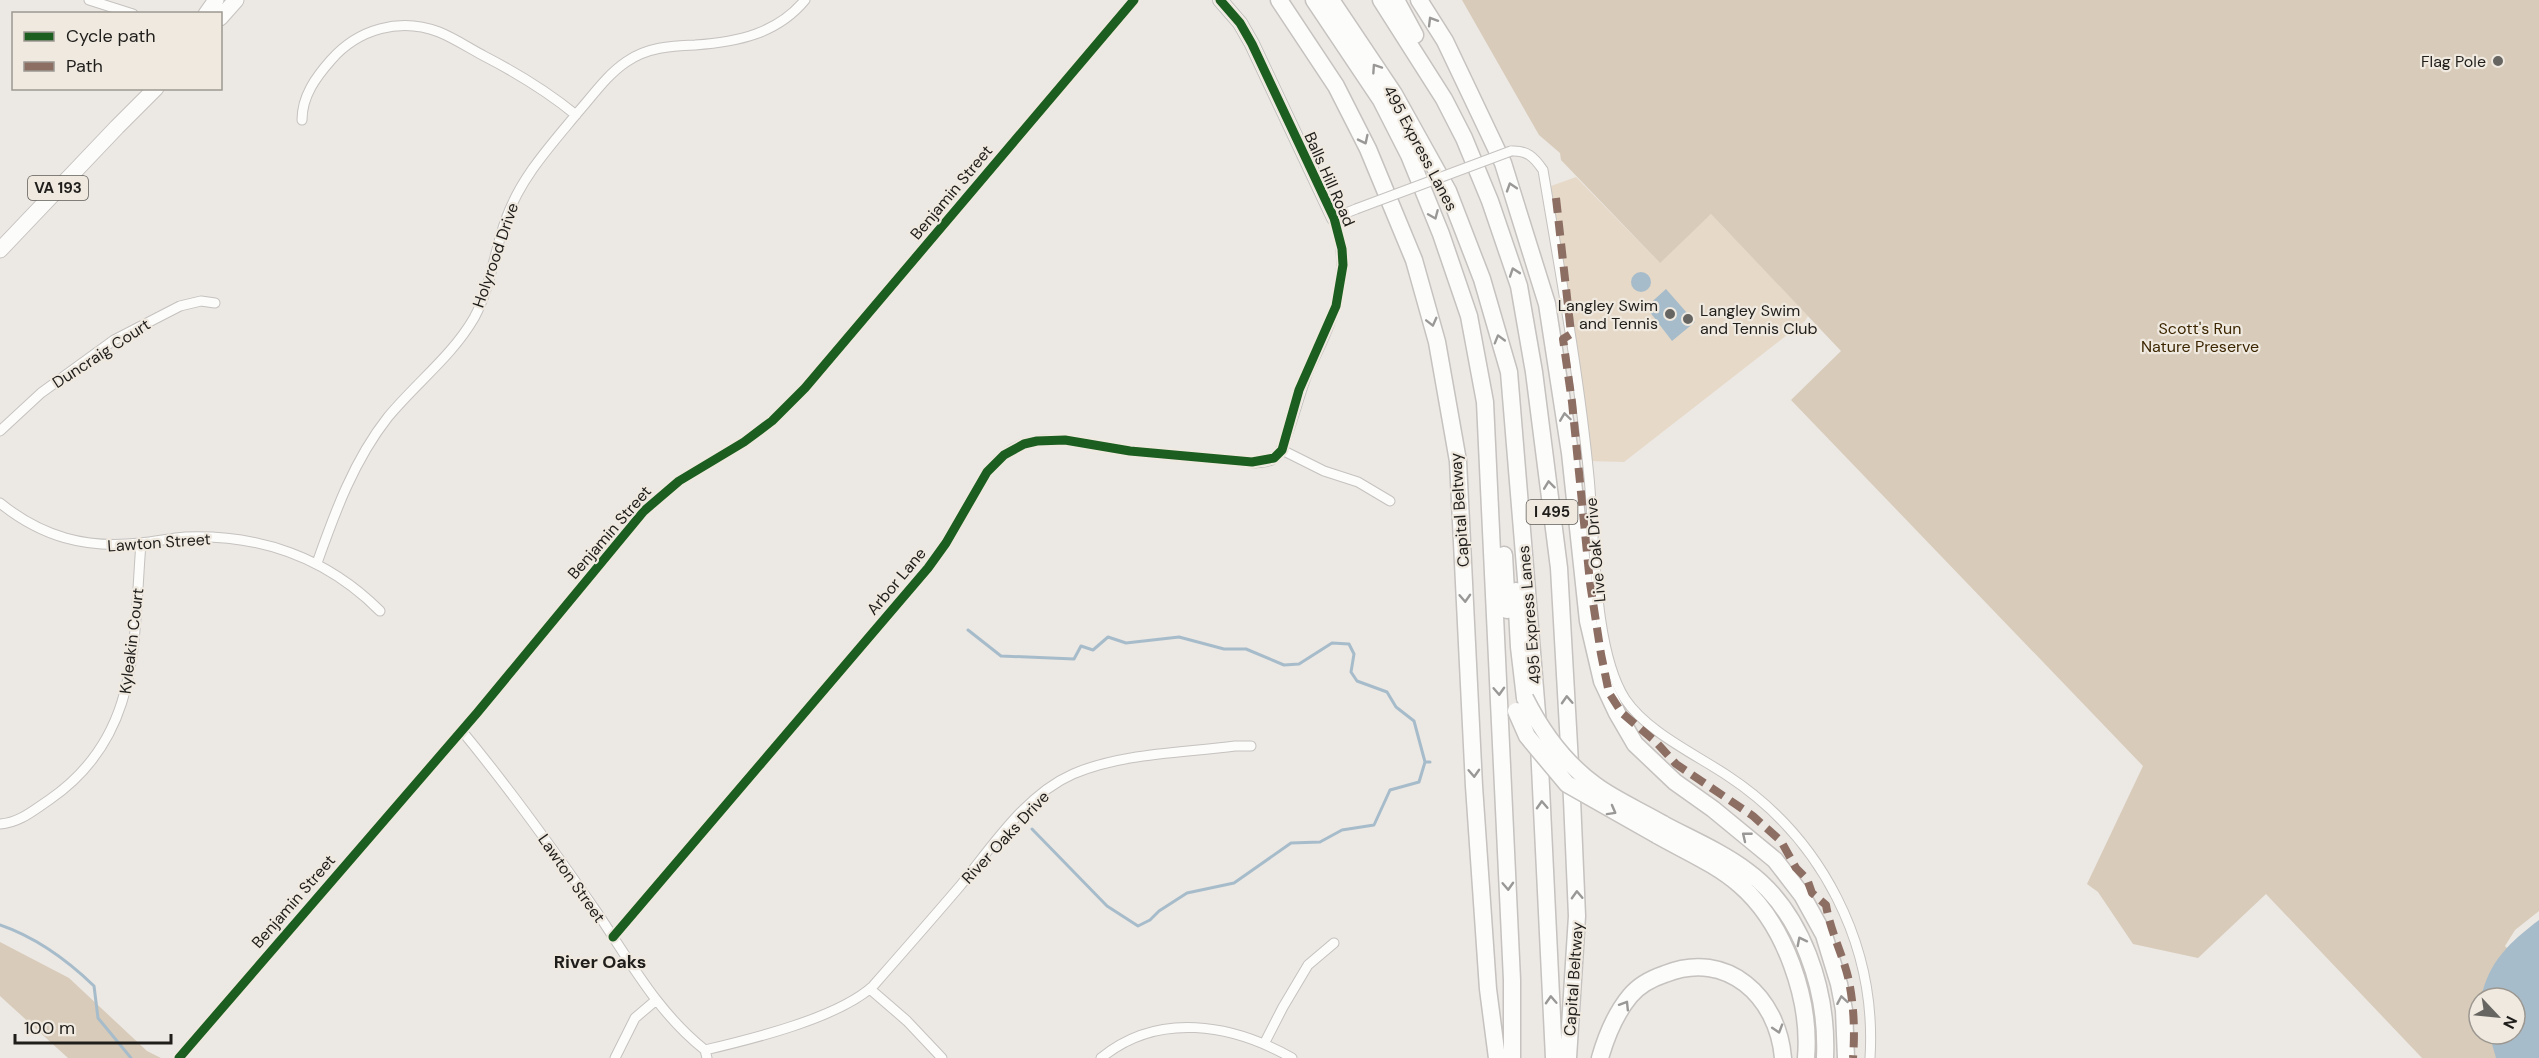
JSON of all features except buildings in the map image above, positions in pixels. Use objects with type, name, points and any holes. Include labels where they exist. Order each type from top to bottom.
[{"type":"highway","name":"Capital Beltway","points":[[1280,0],[1336,86],[1368,149],[1414,260],[1437,342],[1458,461],[1474,786],[1488,989],[1497,1058]]},
{"type":"highway","name":"495 Express Lanes","points":[[1314,0],[1381,100],[1408,155],[1441,234],[1469,316],[1485,402],[1512,980],[1512,1058]]},
{"type":"highway","name":"495 Express Lanes","points":[[1331,0],[1394,94],[1448,191],[1482,279],[1509,372],[1538,724],[1554,1058]]},
{"type":"highway","name":"Capital Beltway","points":[[1381,0],[1444,99],[1464,138],[1519,286],[1536,383],[1559,568],[1577,916],[1568,1058]]},
{"type":"highway","points":[[1396,0],[1413,30],[1444,99]]},
{"type":"highway","points":[[1419,0],[1444,41],[1503,163],[1547,304],[1570,453],[1588,621],[1602,681],[1635,744],[1675,782],[1713,809],[1775,860],[1802,895],[1824,935],[1839,984],[1844,1010],[1846,1058]]},
{"type":"highway","points":[[1509,372],[1520,705],[1578,771],[1596,786],[1741,886],[1763,913],[1784,945],[1801,990],[1807,1043],[1806,1058]]},
{"type":"highway","points":[[1485,402],[1501,500],[1509,652],[1527,736],[1567,784],[1748,871],[1772,894],[1791,920],[1806,951],[1820,992],[1826,1032],[1825,1058]]},
{"type":"highway","points":[[1600,1058],[1613,1023],[1631,995],[1652,979],[1668,972],[1701,967],[1720,970],[1737,978],[1752,988],[1762,999],[1777,1026],[1783,1058]]},
{"type":"highway","points":[[1485,1058],[1488,989]]},
{"type":"main road","points":[[222,16],[236,0]]},
{"type":"main road","name":"VA 193","points":[[117,127],[145,90]]},
{"type":"main road","name":"VA 193","points":[[0,250],[154,90]]},
{"type":"street","points":[[88,0],[127,12]]},
{"type":"street","name":"Holyrood Drive","points":[[317,563],[333,519],[361,459],[388,417],[462,336],[483,298],[512,201],[534,166],[615,70],[642,53],[672,46],[734,41],[758,34],[788,17],[805,0]]},
{"type":"street","name":"Benjamin Street","points":[[179,1058],[462,731],[625,533],[657,498],[679,481],[734,448],[772,421],[805,388],[1134,0]]},
{"type":"street","name":"Balls Hill Road","points":[[1220,0],[1240,23],[1252,44],[1334,218],[1341,238],[1343,266],[1336,306],[1299,390],[1281,450]]},
{"type":"street","points":[[302,120],[304,100],[334,56],[362,35],[374,30],[408,26],[440,33],[508,68],[549,92],[576,115]]},
{"type":"street","name":"Live Oak Drive","points":[[1334,218],[1511,151],[1519,150],[1533,156],[1543,170],[1572,345],[1589,479],[1605,645],[1615,678],[1635,714],[1658,732],[1761,800],[1795,832],[1820,866],[1846,917],[1863,968],[1869,1007],[1870,1058]]},
{"type":"street","name":"Duncraig Court","points":[[0,431],[41,393],[114,340],[180,306],[201,302],[214,303]]},
{"type":"street","name":"Arbor Lane","points":[[613,937],[928,568],[946,543],[987,472],[1004,455],[1024,444],[1054,440],[1130,451],[1251,462],[1274,458],[1281,450]]},
{"type":"street","points":[[1281,450],[1324,471],[1358,482],[1390,501]]},
{"type":"street","name":"Lawton Street","points":[[0,503],[29,524],[68,541],[109,546],[185,537],[214,537],[268,546],[317,563],[350,583],[380,611]]},
{"type":"street","name":"Kyleakin Court","points":[[0,824],[27,815],[77,778],[98,754],[113,729],[121,711],[128,682],[141,543]]},
{"type":"street","name":"Lawton Street","points":[[462,731],[507,788],[613,937],[655,1001],[706,1054],[834,1010],[848,1004],[870,989]]},
{"type":"street","name":"River Oaks Drive","points":[[870,989],[1007,829],[1032,802],[1058,782],[1099,765],[1235,746],[1251,746]]},
{"type":"street","points":[[1264,1044],[1308,965],[1334,943]]},
{"type":"street","points":[[870,989],[907,1021],[942,1058]]},
{"type":"street","points":[[615,1058],[635,1018],[655,1001]]},
{"type":"street","points":[[1101,1058],[1126,1041],[1149,1032],[1178,1027],[1215,1029],[1264,1044],[1292,1058]]},
{"type":"shaded area","name":"Langley Swim and Tennis Club","points":[[1576,177],[1659,262],[1711,214],[1808,316],[1805,321],[1624,462],[1588,461],[1551,186]]},
{"type":"green space","name":"Scott's Run Nature Preserve","points":[[1462,0],[2539,0],[2539,911],[2515,930],[2505,946],[2520,961],[2511,986],[2467,986],[2467,1046],[2527,1046],[2539,1058],[2422,1058],[2266,894],[2198,958],[2133,944],[2098,892],[2087,884],[2143,766],[1791,400],[1841,351],[1711,214],[1660,263],[1561,160],[1560,153],[1539,135]]},
{"type":"green space","points":[[0,942],[69,978],[147,1051],[161,1058],[68,1058],[0,996]]},
{"type":"water","points":[[1641,272],[1648,275],[1651,282],[1648,289],[1641,292],[1634,289],[1631,282],[1634,275]]},
{"type":"water","name":"Langley Swim and Tennis","points":[[1666,289],[1695,322],[1672,341],[1646,307]]},
{"type":"water","points":[[2539,920],[2539,1058],[2496,1058],[2492,1046],[2527,1046],[2527,986],[2485,986],[2495,963],[2519,936]]},
{"type":"waterway","points":[[968,630],[1001,656],[1074,659],[1081,646],[1093,650],[1108,637],[1126,643],[1179,637],[1224,649],[1246,649],[1284,665],[1299,664],[1332,643],[1349,644],[1354,654],[1351,672],[1357,681],[1387,692],[1396,707],[1414,721],[1425,762],[1430,762]]},
{"type":"waterway","points":[[1032,829],[1107,906],[1138,926],[1187,893],[1234,883],[1291,843],[1320,842],[1342,830],[1374,825],[1390,790],[1419,782],[1425,762]]},
{"type":"waterway","points":[[0,925],[50,950],[94,986],[98,1018],[131,1058]]},
{"type":"marked path","points":[[1556,198],[1571,334],[1563,339],[1572,402],[1590,583],[1609,693],[1622,713],[1656,742],[1676,764],[1753,816],[1781,841],[1796,868],[1807,879],[1812,893],[1826,905],[1850,987],[1854,1018],[1853,1058]]},
{"type":"cycle path","points":[[179,1058],[477,713],[644,511],[679,481],[744,442],[772,421],[805,388],[1134,0]]},
{"type":"cycle path","points":[[613,937],[928,568],[946,543],[987,472],[1004,455],[1024,444],[1065,440],[1130,451],[1252,462],[1274,458],[1282,450],[1299,390],[1336,306],[1343,265],[1342,249],[1334,218],[1252,44],[1240,23],[1220,0]]},
{"type":"place","name":"Flag Pole","points":[[2498,61]]},
{"type":"place","name":"Langley Swim and Tennis","points":[[1670,314]]},
{"type":"place","name":"Langley Swim and Tennis Club","points":[[1688,319]]},
{"type":"district","name":"River Oaks","points":[[600,962]]}]
